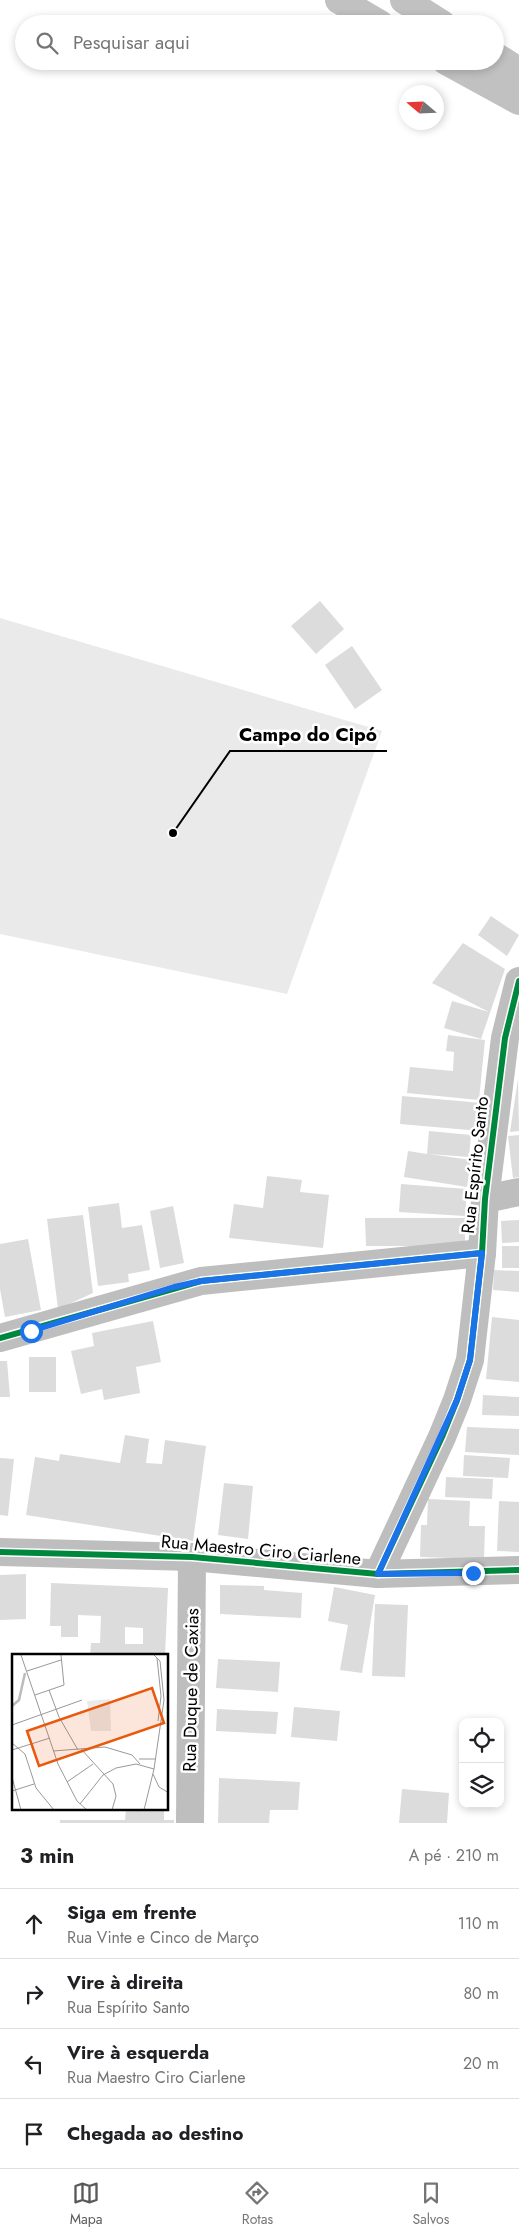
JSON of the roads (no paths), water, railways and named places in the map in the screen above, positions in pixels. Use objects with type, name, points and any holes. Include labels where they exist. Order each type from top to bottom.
[{"type":"street","points":[[338,0],[364,15]]},
{"type":"street","points":[[404,0],[428,15]]},
{"type":"street","points":[[504,62],[519,71]]},
{"type":"street","points":[[462,70],[519,101]]},
{"type":"street","name":"Rua Espírito Santo","points":[[378,1574],[457,1400],[470,1360],[482,1253],[485,1199],[505,1038],[519,982]]},
{"type":"street","points":[[485,1199],[519,1192]]},
{"type":"street","points":[[0,1338],[174,1287],[201,1281],[482,1253]]},
{"type":"street","name":"Rua Maestro Ciro Ciarlene","points":[[0,1552],[192,1557],[378,1574],[519,1570]]},
{"type":"street","name":"Rua Duque de Caxias","points":[[190,1823],[192,1557]]},
{"type":"place","name":"Campo do Cipó","points":[[173,833]]}]
